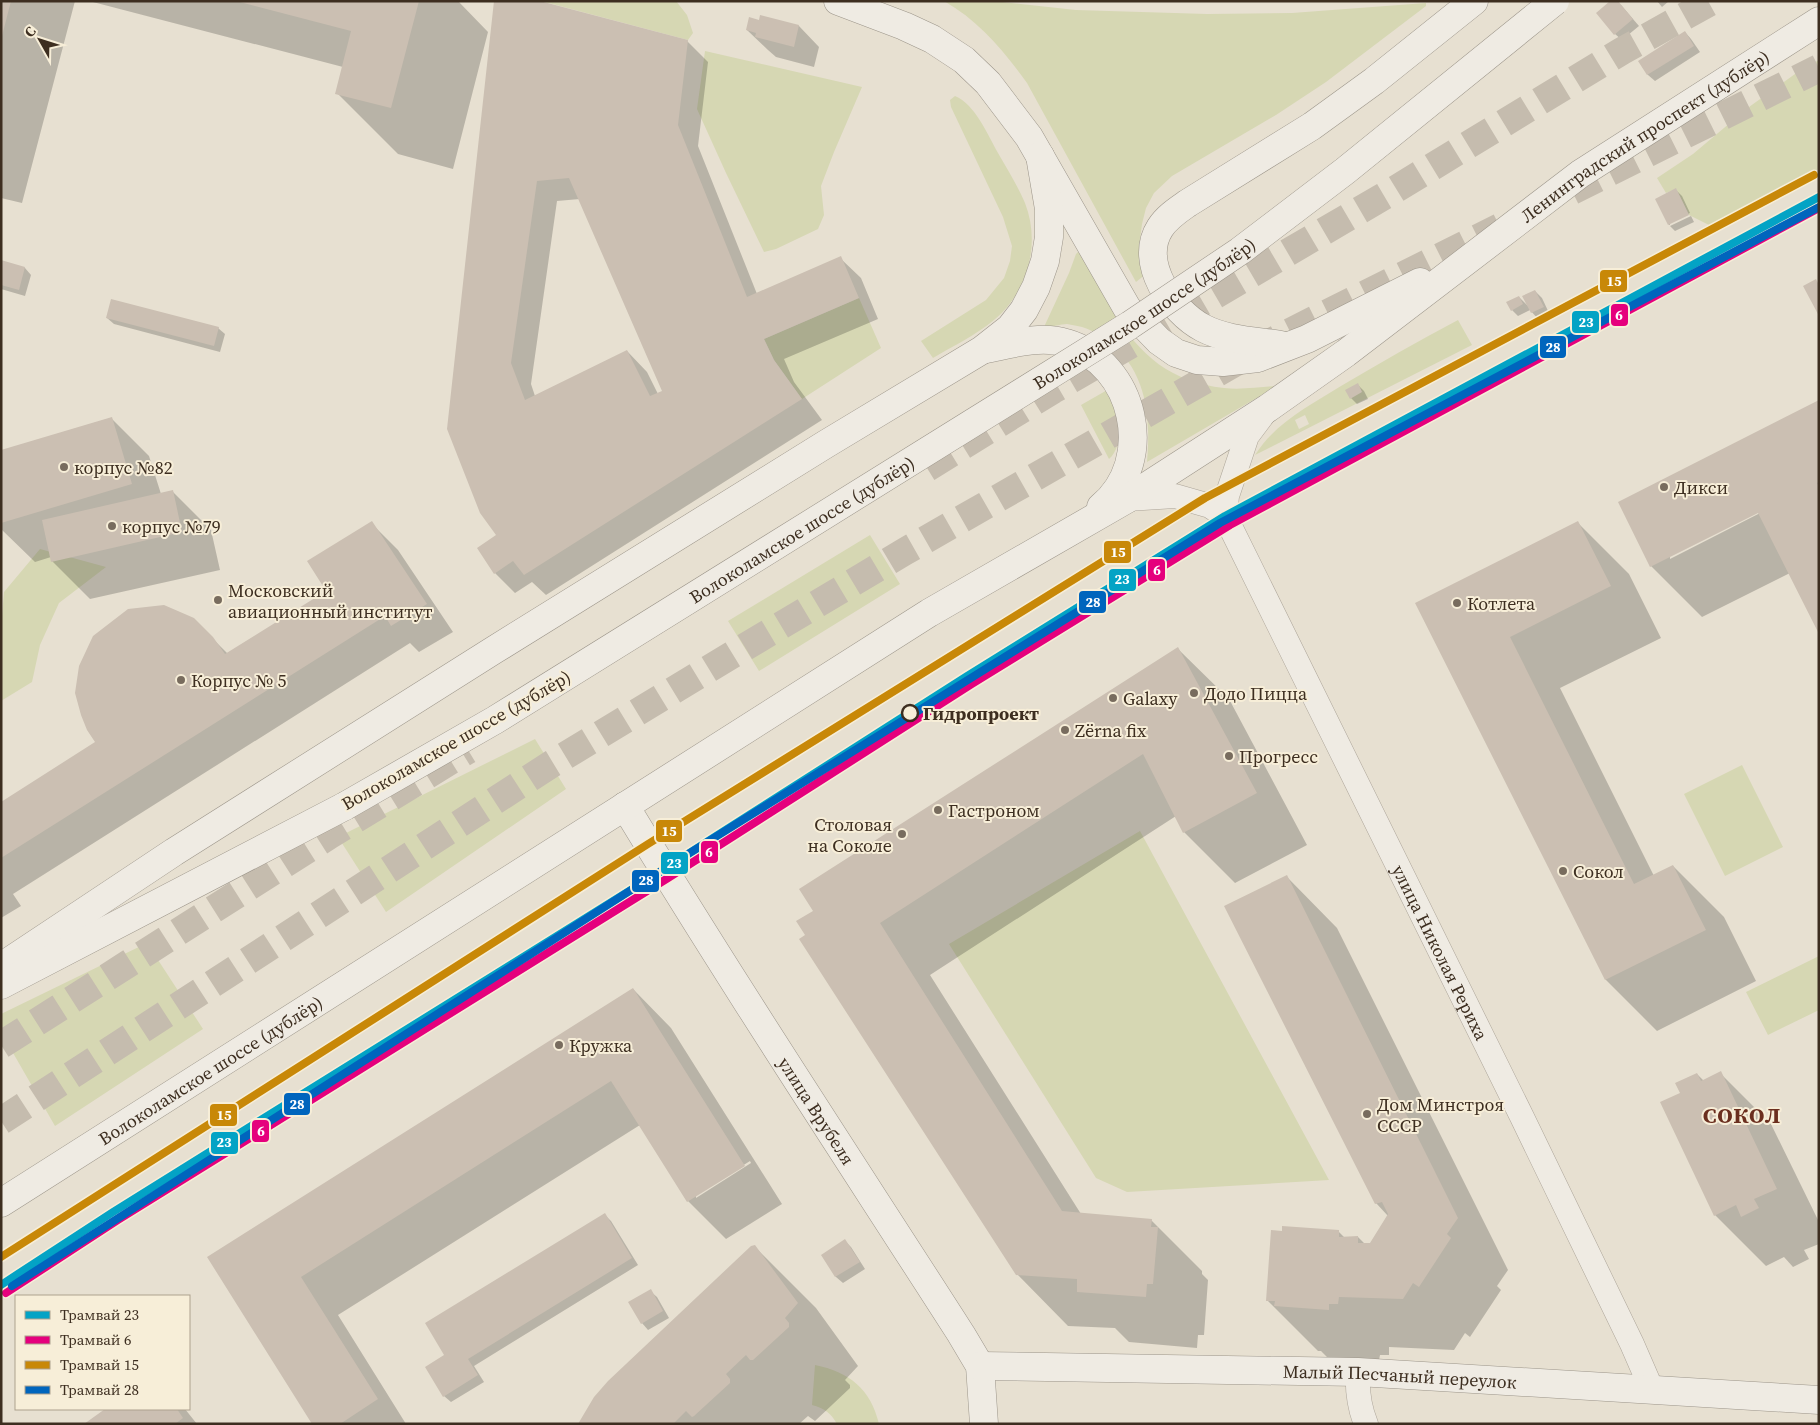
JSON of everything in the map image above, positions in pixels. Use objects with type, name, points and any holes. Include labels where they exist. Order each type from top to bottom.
[{"type":"main road","points":[[838,1],[904,26],[932,39],[964,60],[988,83],[1005,104],[1040,156],[1127,308],[1158,342],[1176,353],[1197,360],[1223,362],[1258,358],[1307,339],[1476,255]]},
{"type":"main road","points":[[1287,346],[1229,337],[1202,328],[1182,313],[1165,291],[1154,266],[1154,247],[1159,230],[1170,216],[1188,203],[1312,126],[1374,81],[1474,1]]},
{"type":"main road","name":"Волоколамское шоссе (дублёр)","points":[[1,985],[346,806],[495,720],[1130,325],[1240,251],[1345,171],[1555,1]]},
{"type":"main road","name":"Ленинградский проспект (дублёр)","points":[[1476,255],[1580,174],[1819,21]]},
{"type":"main road","points":[[1,967],[174,852],[494,650],[818,449],[982,350],[1010,328],[1024,310],[1036,287],[1045,261],[1049,237],[1050,209],[1040,156]]},
{"type":"main road","name":"Волоколамское шоссе (дублёр)","points":[[1,1203],[929,614],[1126,499],[1268,408],[1346,353],[1476,255]]},
{"type":"main road","points":[[982,350],[1022,342],[1049,340],[1066,342],[1101,362],[1116,381],[1128,404],[1133,430],[1132,456],[1124,478],[1109,500],[1080,526]]},
{"type":"main road","name":"улица Врубеля","points":[[625,806],[670,881],[962,1334],[980,1366],[984,1424]]},
{"type":"main road","name":"Малый Песчаный переулок","points":[[980,1366],[1358,1372],[1819,1400]]},
{"type":"street","points":[[1126,499],[1175,496],[1210,506],[1225,516],[1227,496],[1247,436],[1268,408]]},
{"type":"street","name":"улица Николая Рериха","points":[[1225,516],[1518,1109],[1632,1344],[1652,1390]]},
{"type":"street","points":[[1358,1372],[1358,1390],[1366,1424]]},
{"type":"green space","points":[[541,1],[676,1],[687,15],[693,33],[688,40]]},
{"type":"green space","points":[[944,1],[994,1],[1076,10],[1207,14],[1292,13],[1426,3],[1426,6],[1326,82],[1276,115],[1172,176],[1154,193],[1146,208],[1140,239],[1146,274],[1136,282],[1027,83],[990,37],[957,9]]},
{"type":"green space","points":[[705,51],[862,87],[821,186],[824,215],[818,229],[776,249],[764,252],[697,109]]},
{"type":"green space","points":[[1819,60],[1819,169],[1709,225],[1689,215],[1676,189],[1666,193],[1657,178],[1693,154],[1749,107],[1795,74]]},
{"type":"green space","points":[[955,96],[975,113],[1019,190],[1030,219],[1031,251],[1023,281],[1006,309],[980,331],[933,358],[921,341],[986,300],[1004,278],[1010,261],[1012,246],[1003,217],[951,107],[950,100]]},
{"type":"green space","points":[[1078,252],[1088,265],[1123,327],[1146,354],[1159,364],[1188,380],[1205,385],[1237,389],[1277,386],[1147,462],[1147,412],[1139,381],[1132,367],[1122,354],[1106,340],[1086,328],[1067,324],[1044,327]]},
{"type":"green space","points":[[859,298],[881,348],[802,399],[774,360],[764,339]]},
{"type":"green space","points":[[1458,320],[1472,345],[1255,455],[1272,434],[1305,408]],"holes":[[[1305,415],[1309,424],[1299,429],[1295,420]]]},
{"type":"green space","points":[[1109,389],[1119,416],[1120,427],[1118,445],[1109,459],[1081,405]]},
{"type":"green space","points":[[870,535],[900,584],[759,671],[728,621]]},
{"type":"green space","points":[[40,549],[106,567],[59,603],[40,645],[32,682],[1,701],[1,628],[4,592]]},
{"type":"green space","points":[[535,739],[566,789],[386,912],[338,837]]},
{"type":"green space","points":[[1742,765],[1783,847],[1725,876],[1684,794]]},
{"type":"green space","points":[[1140,831],[1329,1180],[1127,1192],[1096,1178],[949,944]]},
{"type":"green space","points":[[147,943],[203,1029],[55,1126],[1,1032],[1,1014]]},
{"type":"green space","points":[[1819,956],[1819,1010],[1768,1035],[1746,992]]},
{"type":"green space","points":[[815,1365],[838,1372],[857,1384],[870,1401],[879,1424],[837,1424],[827,1412],[812,1405]]},
{"type":"building","points":[[1,1],[11,1],[2,36],[1,36]]},
{"type":"building","points":[[236,1],[419,1],[391,108],[335,94],[351,31]]},
{"type":"building","points":[[494,1],[540,1],[688,40],[678,125],[747,297],[841,256],[859,298],[764,339],[774,360],[802,399],[524,575],[513,561],[494,574],[477,548],[496,535],[480,513],[447,429]],"holes":[[[569,178],[662,391],[650,396],[627,350],[525,400],[511,363],[537,181]]]},
{"type":"building","points":[[1610,1],[1618,1],[1633,19],[1614,35],[1596,13]]},
{"type":"building","points":[[760,15],[799,25],[794,47],[755,37],[756,33],[746,30],[749,17],[759,20]]},
{"type":"building","points":[[1685,31],[1694,46],[1647,75],[1638,61]]},
{"type":"building","points":[[1676,188],[1689,215],[1668,225],[1655,199]]},
{"type":"building","points":[[1,260],[25,267],[19,290],[1,285]]},
{"type":"building","points":[[1816,279],[1819,285],[1819,316],[1803,286]]},
{"type":"building","points":[[1535,290],[1544,307],[1531,313],[1522,296]]},
{"type":"building","points":[[1519,296],[1523,304],[1511,311],[1506,302]]},
{"type":"building","points":[[111,299],[219,327],[214,346],[106,318]]},
{"type":"building","points":[[1358,383],[1362,392],[1350,399],[1345,390]]},
{"type":"building","points":[[1819,400],[1819,482],[1817,483],[1819,487],[1819,634],[1758,513],[1650,567],[1618,502]]},
{"type":"building","name":"корпус №82","points":[[112,417],[132,484],[1,523],[1,450]]},
{"type":"building","name":"корпус №79","points":[[173,490],[182,532],[51,562],[42,520]]},
{"type":"building","name":"Корпус № 5","points":[[372,521],[427,604],[391,626],[385,616],[1,858],[1,802],[95,742],[87,730],[75,693],[79,666],[93,636],[128,609],[164,605],[194,618],[213,637],[225,654],[326,591],[307,561]]},
{"type":"building","points":[[1578,521],[1611,586],[1510,637],[1634,884],[1673,865],[1706,930],[1605,980],[1415,603]]},
{"type":"building","points":[[1178,647],[1257,793],[1183,833],[1143,754],[880,923],[1062,1211],[1152,1219],[1151,1227],[1158,1227],[1153,1284],[1147,1284],[1146,1297],[1077,1292],[1077,1279],[1016,1275],[799,939],[805,935],[796,921],[813,911],[799,889]]},
{"type":"building","name":"Дом Минстроя СССР","points":[[1287,875],[1458,1218],[1447,1234],[1451,1238],[1419,1287],[1413,1283],[1403,1299],[1339,1297],[1338,1304],[1329,1304],[1329,1310],[1274,1306],[1275,1301],[1266,1301],[1271,1230],[1282,1231],[1282,1226],[1339,1230],[1339,1237],[1358,1236],[1358,1243],[1370,1243],[1388,1214],[1382,1202],[1375,1204],[1224,906]]},
{"type":"building","points":[[633,988],[745,1166],[687,1202],[611,1081],[301,1277],[378,1399],[340,1424],[312,1424],[207,1257]]},
{"type":"building","points":[[1721,1071],[1777,1189],[1754,1199],[1759,1208],[1741,1217],[1736,1205],[1714,1216],[1660,1102],[1680,1093],[1675,1083],[1697,1073],[1701,1081]]},
{"type":"building","points":[[605,1213],[632,1258],[468,1359],[478,1375],[443,1397],[425,1367],[444,1355],[425,1323]]},
{"type":"building","points":[[845,1239],[860,1262],[835,1277],[821,1255]]},
{"type":"building","points":[[755,1245],[798,1303],[785,1318],[789,1323],[789,1327],[753,1360],[750,1360],[746,1355],[726,1374],[730,1379],[730,1383],[692,1417],[686,1411],[673,1424],[578,1424],[594,1397],[608,1381],[751,1246]]},
{"type":"building","points":[[651,1289],[663,1311],[641,1324],[628,1302]]},
{"type":"building","points":[[104,1410],[178,1410],[183,1418],[175,1424],[84,1424]]},
{"type":"tunnel","points":[[927,468],[1053,390],[1391,192],[1622,51],[1712,1]]},
{"type":"tunnel","points":[[1572,191],[1819,68]]},
{"type":"tunnel","points":[[1,1121],[550,765],[904,552],[1280,337],[1500,227]]},
{"type":"tunnel","points":[[1,1045],[330,835],[468,750]]},
{"type":"tram line","name":"15","points":[[1,1257],[648,844],[1205,498],[1814,175]]},
{"type":"tram line","name":"23","points":[[1,1285],[113,1212],[663,870],[967,676],[1225,516],[1819,197]]},
{"type":"tram line","name":"28","points":[[12,1286],[664,869],[1220,523],[1819,207]]},
{"type":"tram line","name":"6","points":[[6,1293],[118,1220],[668,878],[972,684],[1230,525],[1819,208]]},
{"type":"place","name":"корпус №82","points":[[64,467]]},
{"type":"place","name":"Дикси","points":[[1664,487]]},
{"type":"place","name":"корпус №79","points":[[112,526]]},
{"type":"place","name":"Московский авиационный институт","points":[[218,600]]},
{"type":"place","name":"Котлета","points":[[1457,603]]},
{"type":"place","name":"Корпус № 5","points":[[181,680]]},
{"type":"place","name":"Додо Пицца","points":[[1194,693]]},
{"type":"place","name":"Galaxy","points":[[1113,698]]},
{"type":"place","name":"Гидропроект","points":[[910,713]]},
{"type":"place","name":"Zёrna fix","points":[[1065,730]]},
{"type":"place","name":"Прогресс","points":[[1229,756]]},
{"type":"place","name":"Гастроном","points":[[938,810]]},
{"type":"place","name":"Столовая на Соколе","points":[[902,834]]},
{"type":"place","name":"Сокол","points":[[1563,871]]},
{"type":"place","name":"Кружка","points":[[559,1045]]},
{"type":"place","name":"Дом Минстроя СССР","points":[[1367,1114]]},
{"type":"district","name":"СОКОЛ","points":[[1742,1115]]}]
